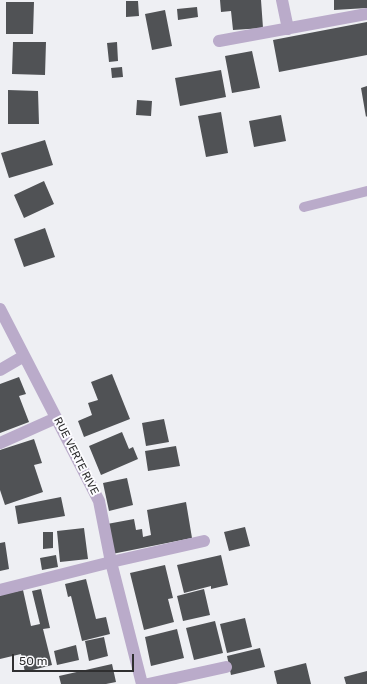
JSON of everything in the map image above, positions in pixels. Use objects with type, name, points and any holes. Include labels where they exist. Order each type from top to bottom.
[{"type":"street","points":[[282,0],[288,29]]},
{"type":"street","points":[[219,41],[367,14]]},
{"type":"street","name":"RUE VERTE RIVE","points":[[0,308],[99,501],[111,562],[142,684]]},
{"type":"street","points":[[0,370],[24,356]]},
{"type":"street","points":[[0,443],[56,418]]},
{"type":"street","points":[[0,590],[111,562],[204,541]]},
{"type":"street","points":[[148,684],[226,667]]},
{"type":"lane","points":[[304,207],[367,191]]},
{"type":"building","points":[[220,0],[261,0],[263,28],[233,30],[231,11],[221,12]]},
{"type":"building","points":[[334,0],[367,0],[367,8],[334,10]]},
{"type":"building","points":[[126,1],[138,1],[139,16],[126,17]]},
{"type":"building","points":[[6,2],[34,2],[33,34],[6,34]]},
{"type":"building","points":[[197,7],[198,17],[178,20],[177,9]]},
{"type":"building","points":[[165,10],[172,46],[152,50],[145,14]]},
{"type":"building","points":[[367,22],[367,55],[279,72],[273,40]]},
{"type":"building","points":[[13,42],[46,42],[45,75],[12,74]]},
{"type":"building","points":[[117,42],[118,61],[109,62],[107,43]]},
{"type":"building","points":[[252,51],[260,88],[232,93],[225,56]]},
{"type":"building","points":[[122,67],[123,77],[112,78],[111,68]]},
{"type":"building","points":[[221,70],[226,97],[180,106],[175,78]]},
{"type":"building","points":[[367,86],[367,116],[366,117],[361,88]]},
{"type":"building","points":[[8,90],[38,91],[39,124],[8,124]]},
{"type":"building","points":[[137,100],[152,101],[151,116],[136,115]]},
{"type":"building","points":[[221,112],[228,153],[206,157],[198,116]]},
{"type":"building","points":[[281,115],[286,141],[254,147],[249,121]]},
{"type":"building","points":[[45,140],[53,165],[9,178],[1,153]]},
{"type":"building","points":[[44,181],[54,204],[24,218],[14,195]]},
{"type":"building","points":[[45,228],[55,257],[24,267],[14,239]]},
{"type":"building","points":[[112,374],[130,419],[84,437],[78,421],[92,415],[88,403],[98,400],[91,382]]},
{"type":"building","points":[[19,377],[26,394],[19,396],[29,422],[0,433],[0,384]]},
{"type":"building","points":[[164,419],[169,442],[146,446],[142,423]]},
{"type":"building","points":[[122,432],[129,449],[133,447],[138,459],[101,475],[89,446]]},
{"type":"building","points":[[34,439],[42,463],[34,465],[43,492],[5,505],[0,490],[0,450]]},
{"type":"building","points":[[176,446],[180,466],[148,471],[145,451]]},
{"type":"building","points":[[127,478],[133,505],[109,511],[103,483]]},
{"type":"building","points":[[61,497],[65,516],[18,524],[15,506]]},
{"type":"building","points":[[186,502],[192,538],[112,554],[107,524],[134,519],[136,530],[142,529],[143,537],[151,535],[147,510]]},
{"type":"building","points":[[245,527],[250,546],[229,551],[224,532]]},
{"type":"building","points":[[84,528],[88,559],[60,562],[57,531]]},
{"type":"building","points":[[43,532],[53,532],[53,548],[43,549]]},
{"type":"building","points":[[5,542],[9,569],[0,571],[0,543]]},
{"type":"building","points":[[56,555],[58,567],[42,570],[40,558]]},
{"type":"building","points":[[221,555],[228,585],[211,589],[211,586],[184,593],[177,565]]},
{"type":"building","points":[[165,565],[173,598],[168,599],[174,622],[144,630],[130,573]]},
{"type":"building","points":[[86,579],[96,619],[106,617],[110,634],[82,641],[71,596],[68,597],[65,584]]},
{"type":"building","points":[[41,589],[50,628],[43,629],[52,665],[25,672],[21,654],[0,659],[0,595],[23,590],[31,626],[40,624],[32,591]]},
{"type":"building","points":[[204,589],[210,615],[183,621],[177,596]]},
{"type":"building","points":[[245,618],[252,647],[227,653],[220,624]]},
{"type":"building","points":[[215,621],[223,653],[194,660],[186,628]]},
{"type":"building","points":[[177,629],[184,658],[151,666],[145,637]]},
{"type":"building","points":[[104,637],[108,656],[89,661],[85,641]]},
{"type":"building","points":[[76,645],[79,660],[57,665],[54,651]]},
{"type":"building","points":[[260,648],[265,667],[231,675],[227,656]]},
{"type":"building","points":[[306,663],[311,684],[277,684],[274,671]]},
{"type":"building","points":[[112,664],[116,682],[106,684],[61,684],[59,676]]},
{"type":"building","points":[[367,671],[367,684],[346,684],[344,677]]}]
